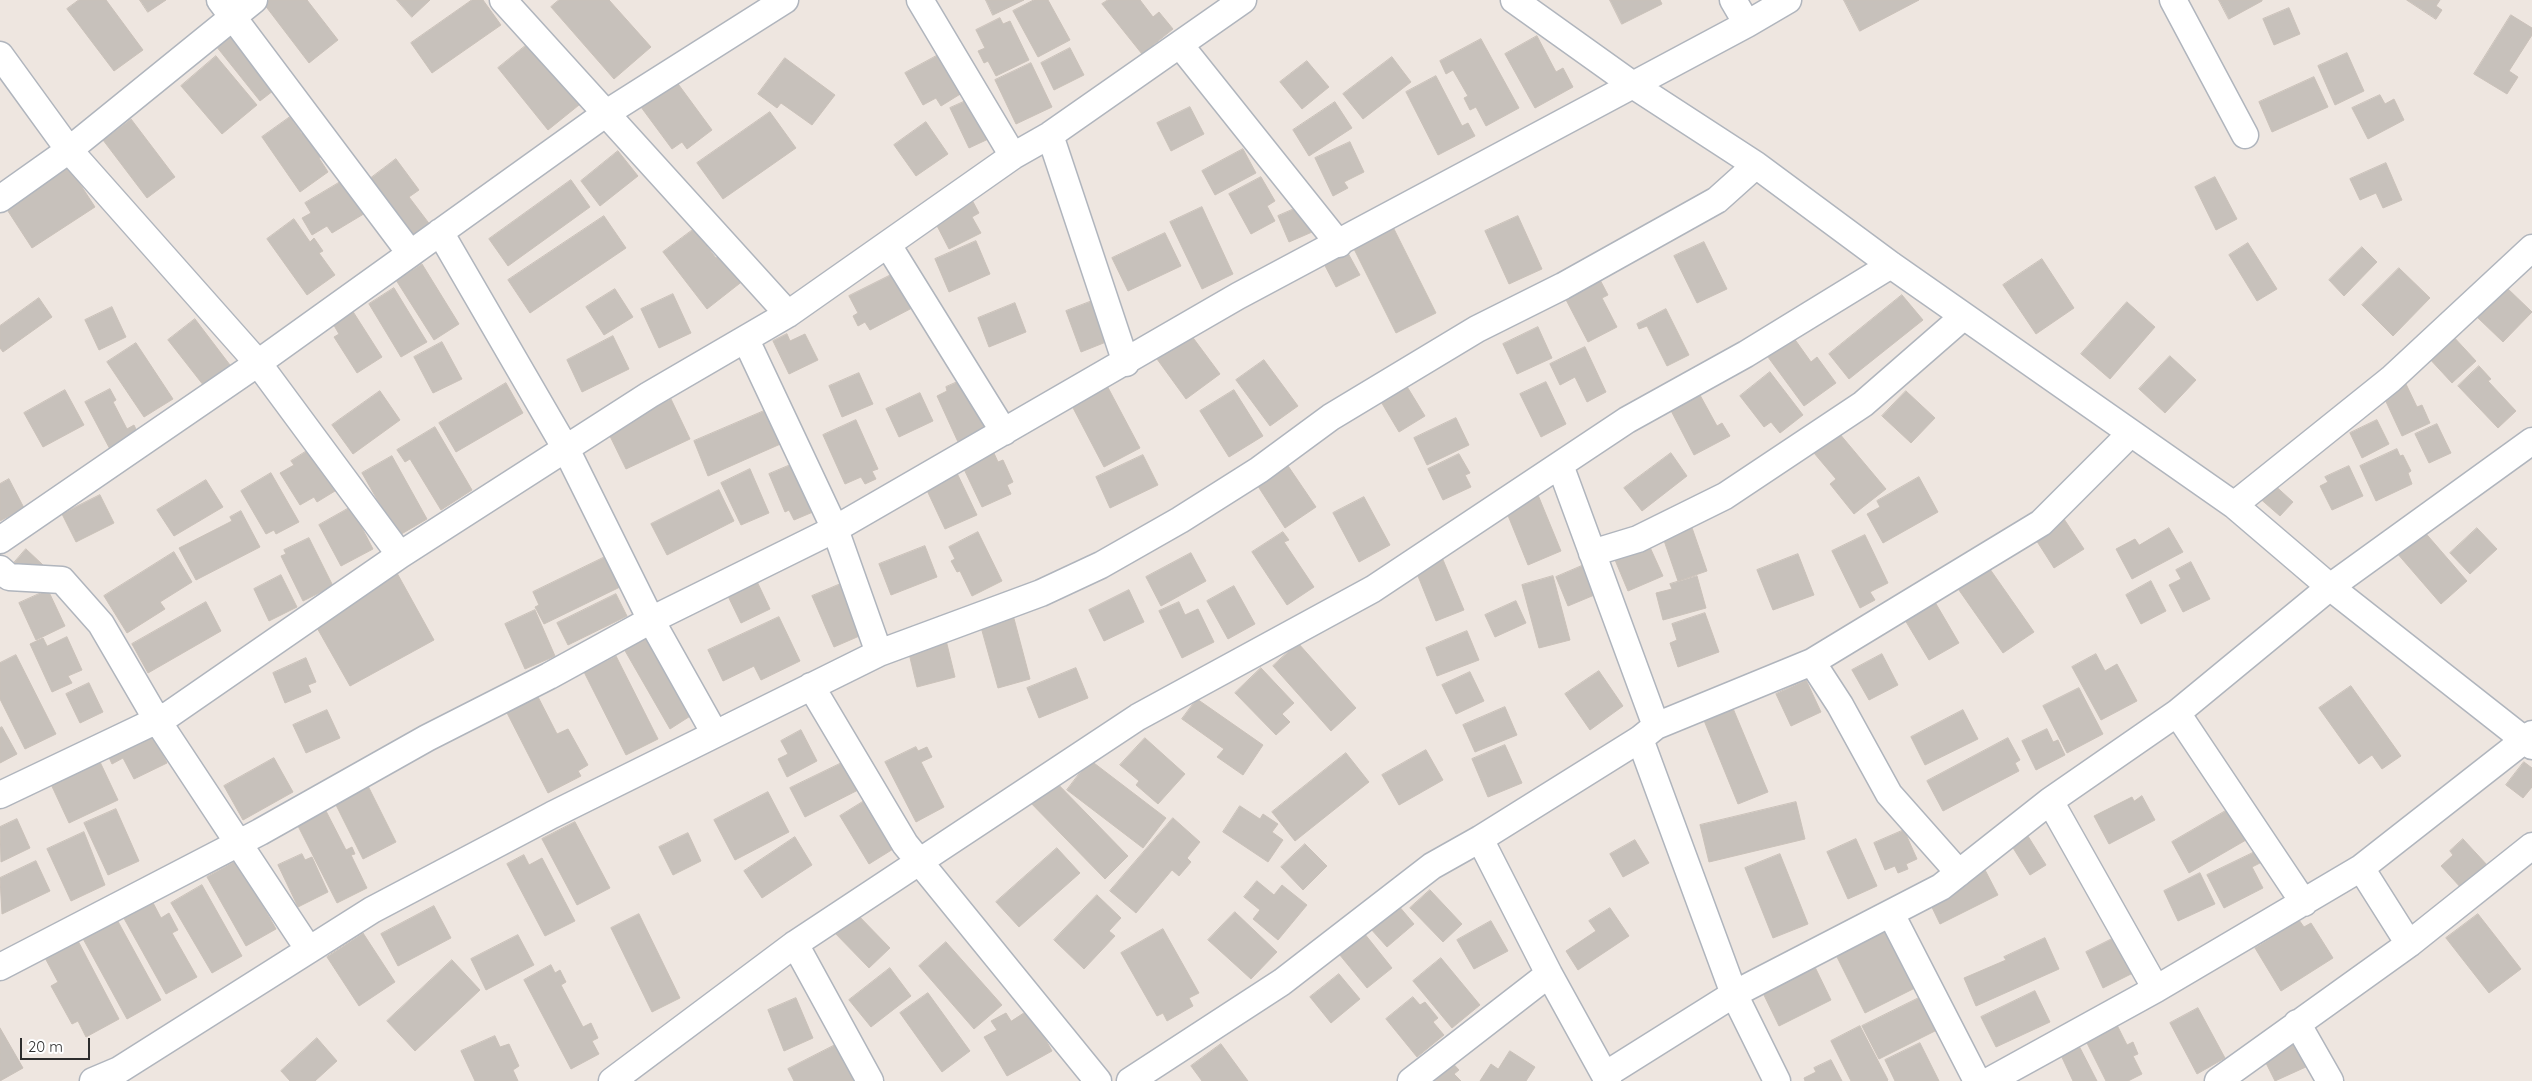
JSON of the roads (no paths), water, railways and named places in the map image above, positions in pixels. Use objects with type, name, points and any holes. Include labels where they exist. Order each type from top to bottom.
[{"type":"street","points":[[0,199],[69,150],[227,9],[254,0]]},
{"type":"street","points":[[503,0],[788,314]]},
{"type":"street","points":[[920,0],[1013,156]]},
{"type":"street","points":[[0,795],[170,714],[400,556],[648,395],[788,314],[1013,156],[1050,135],[1243,0]]},
{"type":"street","points":[[1514,0],[1633,85],[1756,165],[1891,265],[2234,505],[2330,586],[2530,740],[2361,868],[2156,989],[1989,1081]]},
{"type":"street","points":[[1733,0],[1748,24]]},
{"type":"street","points":[[2,960],[238,844],[426,738],[549,676],[651,620],[835,529],[1126,363],[1238,296],[1339,244],[1748,24],[1788,0]]},
{"type":"street","points":[[2173,0],[2245,135]]},
{"type":"street","points":[[0,540],[258,362],[605,114],[783,1]]},
{"type":"street","points":[[227,9],[410,254]]},
{"type":"street","points":[[1180,45],[1339,244]]},
{"type":"street","points":[[0,54],[69,150],[258,362],[400,556]]},
{"type":"street","points":[[1050,135],[1126,363]]},
{"type":"street","points":[[93,1081],[121,1076],[309,950],[380,906],[552,815],[879,653],[1040,593],[1101,566],[1180,520],[1259,470],[1331,418],[1477,329],[1563,286],[1717,200],[1756,165]]},
{"type":"street","points":[[440,232],[566,449],[651,620],[715,734]]},
{"type":"street","points":[[888,245],[1004,432]]},
{"type":"street","points":[[2234,505],[2390,379],[2532,248]]},
{"type":"street","points":[[612,1081],[795,944],[922,862],[1138,717],[1373,589],[1627,420],[1746,354],[1891,265]]},
{"type":"street","points":[[1592,553],[1638,538],[1725,496],[1863,404],[1964,316]]},
{"type":"street","points":[[746,340],[835,529],[879,653]]},
{"type":"street","points":[[1130,1081],[1282,982],[1432,866],[1480,839],[1648,733],[1812,662],[2041,523],[2131,433]]},
{"type":"street","points":[[1480,839],[1549,974],[1607,1078],[1734,994],[1941,887],[2050,802],[2177,713],[2330,586],[2532,441]]},
{"type":"street","points":[[1560,465],[1592,553],[1648,733],[1734,994],[1777,1081]]},
{"type":"street","points":[[0,570],[9,577],[62,580],[101,624],[157,720],[309,950]]},
{"type":"street","points":[[1812,662],[1840,705],[1888,794],[1959,873]]},
{"type":"street","points":[[810,686],[905,844],[922,862],[1098,1081]]},
{"type":"street","points":[[2177,713],[2304,903]]},
{"type":"street","points":[[2050,802],[2156,989]]},
{"type":"street","points":[[2218,1081],[2409,944],[2532,846]]},
{"type":"street","points":[[2361,868],[2409,944]]},
{"type":"street","points":[[1891,914],[1977,1081]]},
{"type":"street","points":[[795,944],[870,1081]]},
{"type":"street","points":[[1411,1081],[1549,974]]},
{"type":"street","points":[[2297,1023],[2330,1081]]}]
